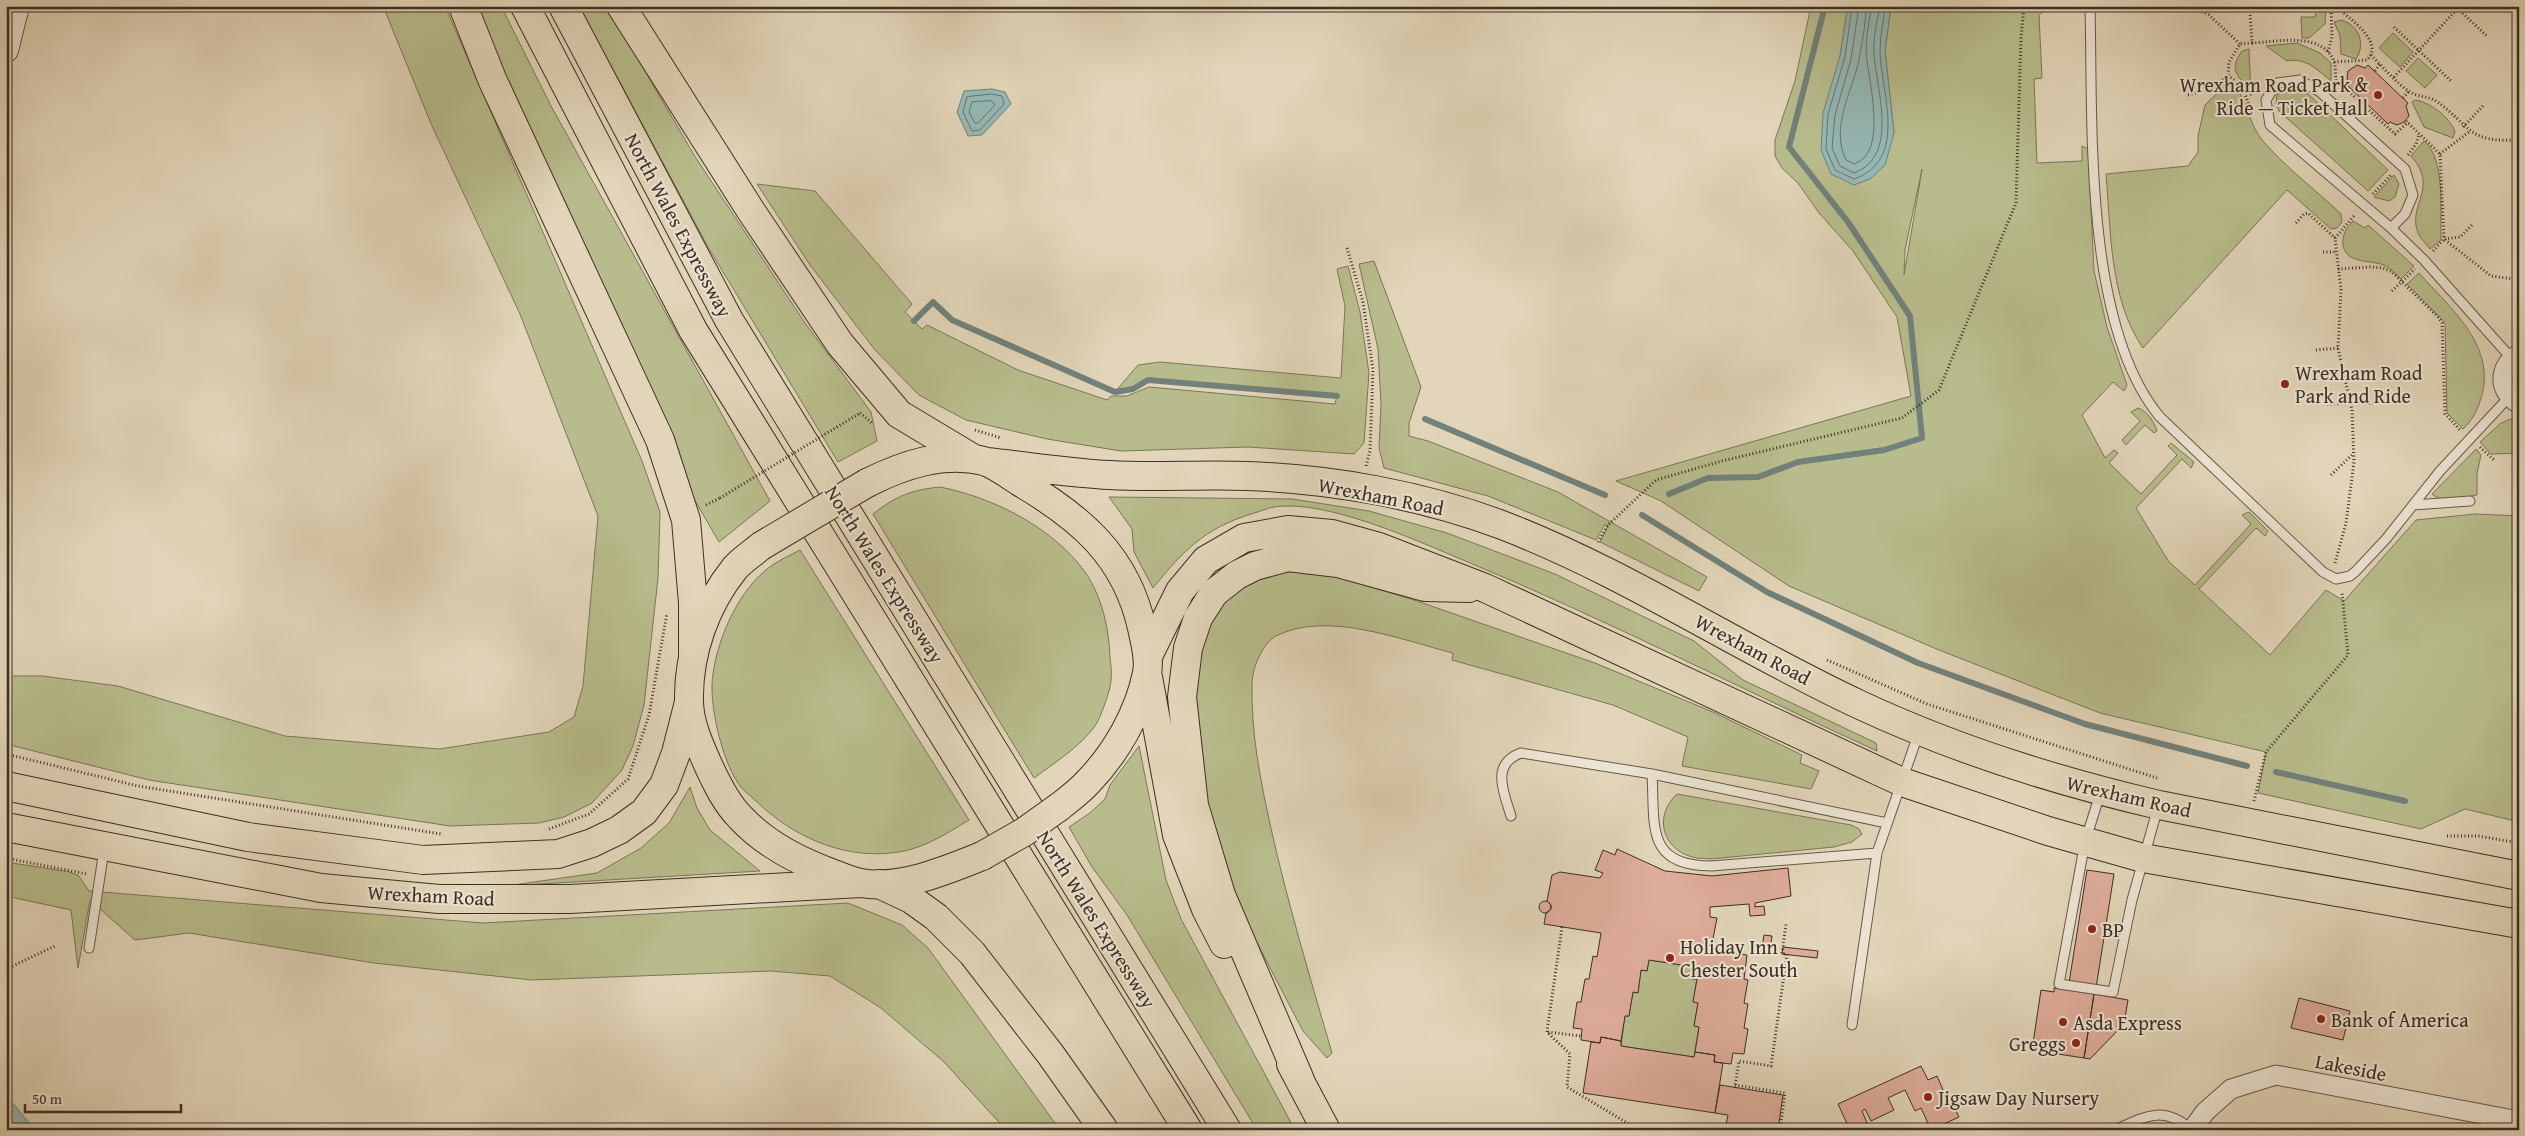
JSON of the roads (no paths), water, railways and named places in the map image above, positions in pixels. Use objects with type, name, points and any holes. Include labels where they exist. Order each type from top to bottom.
[{"type":"highway","points":[[463,6],[492,79],[660,440],[686,520],[693,603],[693,656],[688,702],[699,746],[718,787],[739,817],[768,842],[798,860],[911,899],[936,917],[972,954],[1051,1055],[1104,1130]]},
{"type":"highway","name":"North Wales Expressway","points":[[525,6],[693,330],[1188,1130]]},
{"type":"highway","name":"North Wales Expressway","points":[[563,6],[729,320],[1227,1130]]},
{"type":"highway","points":[[621,6],[751,211],[840,344],[899,414],[1053,503],[1076,520],[1099,541],[1116,562],[1129,588],[1140,621],[1177,835],[1206,909],[1326,1130]]},
{"type":"highway","name":"Wrexham Road","points":[[693,656],[703,623],[716,596],[736,567],[761,546],[867,483],[898,467],[932,459],[980,461],[1110,475],[1247,476],[1290,479],[1361,488],[1428,502],[1501,525],[1584,560],[1749,649],[1860,704],[1920,730],[2018,767],[2101,791],[2159,805],[2519,876]]},
{"type":"highway","points":[[1148,664],[1180,591],[1206,560],[1244,538],[1253,536],[1288,530],[1332,534],[1379,547],[1485,588],[1902,782],[2085,842],[2143,858],[2519,924]]},
{"type":"highway","points":[[1300,1080],[1220,895],[1194,805],[1182,697],[1188,648],[1198,618],[1214,593],[1237,575],[1255,566],[1288,557],[1338,563],[1425,587],[1485,588]]},
{"type":"highway","name":"Wrexham Road","points":[[10,827],[197,866],[321,888],[439,899],[570,898],[870,884],[916,879],[947,870],[982,856],[1024,832],[1088,782],[1131,722],[1148,664]]},
{"type":"highway","name":"Wrexham Road","points":[[6,786],[248,837],[423,860],[558,854],[592,843],[620,830],[644,812],[664,785],[676,753],[688,702]]},
{"type":"street","points":[[6,50],[17,6]]},
{"type":"street","points":[[2514,400],[2503,387],[2502,377],[2504,368],[2515,356]]},
{"type":"street","name":"Lakeside","points":[[2192,1130],[2205,1112],[2231,1090],[2276,1076],[2519,1121]]},
{"type":"lane","points":[[2090,6],[2092,133],[2096,198],[2104,267],[2116,325],[2140,388],[2164,421],[2331,578],[2341,579],[2350,576],[2356,571],[2386,539],[2469,438],[2514,400]]},
{"type":"lane","points":[[2391,228],[2405,214],[2413,194],[2405,169],[2320,92],[2300,80],[2277,83],[2266,100],[2270,125],[2391,228],[2515,356]]},
{"type":"lane","points":[[2413,505],[2470,501]]},
{"type":"lane","points":[[1852,1025],[1877,852],[1920,730]]},
{"type":"lane","points":[[1511,816],[1503,788],[1502,775],[1505,764],[1511,756],[1521,753],[1652,774],[1887,823]]},
{"type":"lane","points":[[1652,774],[1656,836],[1662,850],[1674,861],[1692,866],[1711,866],[1877,852]]},
{"type":"lane","points":[[2101,791],[2085,842],[2059,984],[2113,992],[2143,858],[2159,805]]},
{"type":"lane","points":[[89,948],[105,846]]},
{"type":"lane","points":[[2115,1130],[2152,1114],[2178,1118],[2192,1130]]},
{"type":"water","points":[[1848,6],[1891,6],[1885,51],[1894,133],[1885,165],[1870,179],[1854,185],[1831,174],[1821,150],[1823,113],[1840,56]]},
{"type":"water","points":[[992,89],[1005,92],[1011,104],[982,135],[968,136],[957,112],[964,91]]},
{"type":"water","points":[[6,1095],[35,1130],[6,1130]]},
{"type":"waterway","points":[[1669,494],[1708,478],[1758,477],[1798,462],[1884,450],[1922,438],[1910,316],[1848,222],[1789,147],[1825,6]]},
{"type":"waterway","points":[[914,321],[933,302],[952,320],[1115,392],[1133,389],[1148,380],[1337,396]]},
{"type":"waterway","points":[[1425,419],[1605,495]]},
{"type":"waterway","points":[[1642,515],[1767,592],[1918,663],[2085,724],[2247,766]]},
{"type":"waterway","points":[[2276,772],[2405,801]]},
{"type":"place","name":"Wrexham Road Park & Ride — Ticket Hall","points":[[2378,95]]},
{"type":"place","name":"Wrexham Road Park and Ride","points":[[2285,384]]},
{"type":"place","name":"BP","points":[[2092,929]]},
{"type":"place","name":"Holiday Inn Chester South","points":[[1670,958]]},
{"type":"place","name":"Bank of America","points":[[2321,1019]]},
{"type":"place","name":"Asda Express","points":[[2063,1022]]},
{"type":"place","name":"Greggs","points":[[2076,1043]]},
{"type":"place","name":"Jigsaw Day Nursery","points":[[1928,1097]]}]
